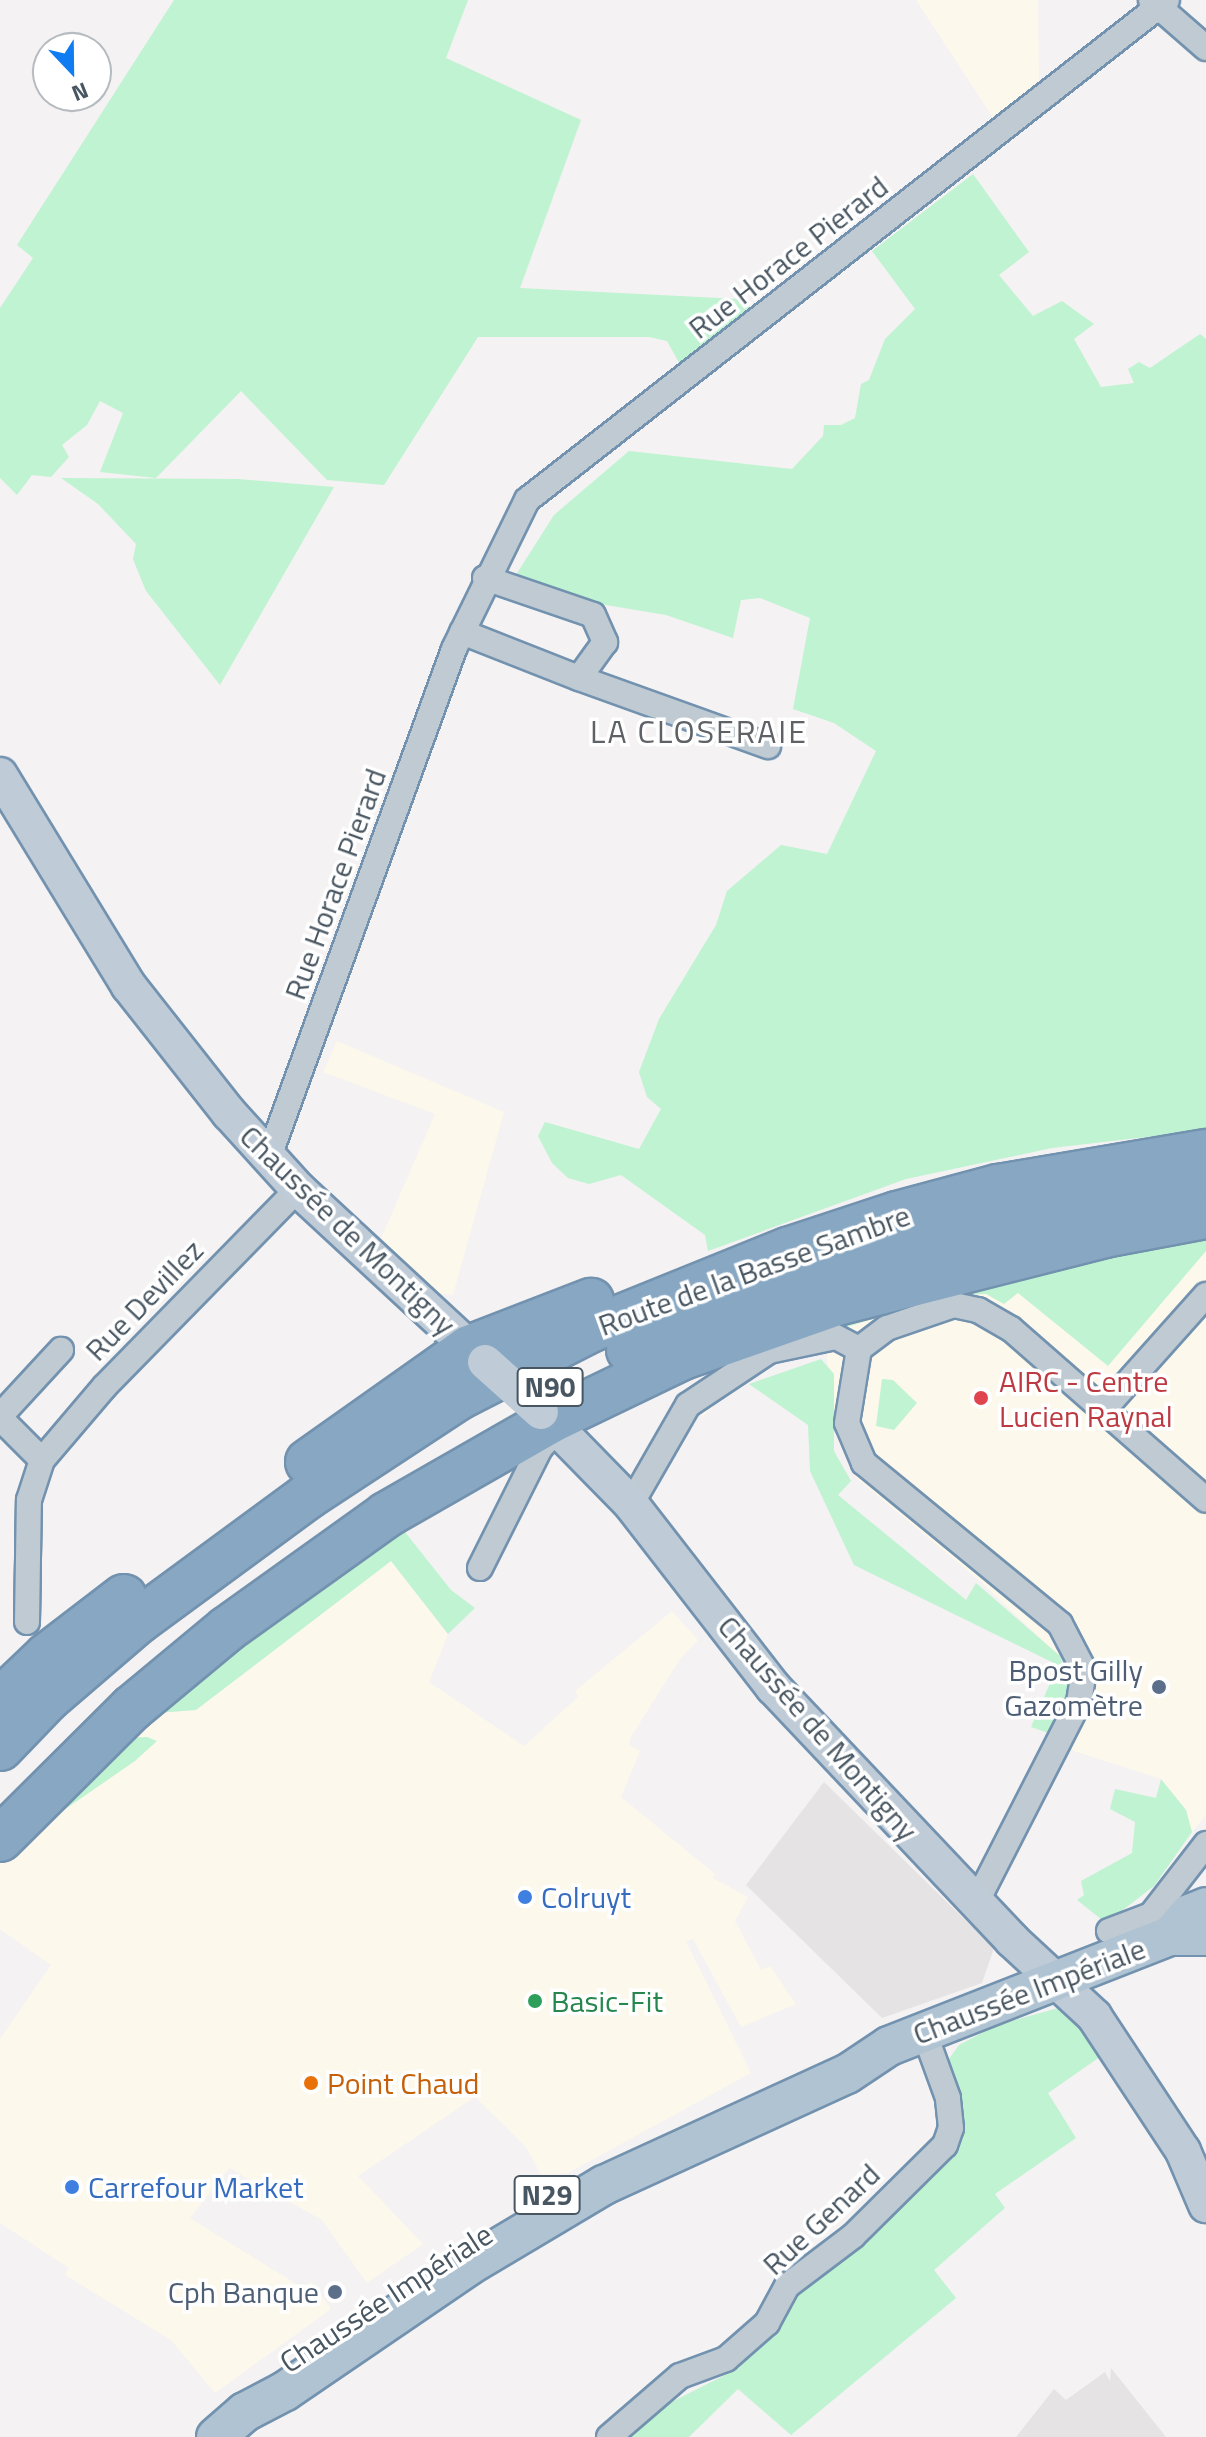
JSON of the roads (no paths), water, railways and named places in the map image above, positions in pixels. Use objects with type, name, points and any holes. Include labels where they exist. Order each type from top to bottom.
[{"type":"highway","points":[[0,1701],[47,1656],[132,1590],[477,1355],[940,1174],[1206,1132]]},
{"type":"highway","name":"Route de la Basse Sambre","points":[[0,1748],[47,1699],[138,1621],[308,1496],[459,1397],[592,1329],[788,1250],[897,1214],[998,1187],[1206,1152]]},
{"type":"highway","name":"Route de la Basse Sambre","points":[[0,1800],[71,1726],[271,1560],[378,1489],[559,1383],[692,1320],[838,1266],[989,1222],[1206,1185]]},
{"type":"highway","points":[[0,1839],[132,1708],[227,1629],[386,1515],[550,1420],[683,1357],[837,1303],[1105,1235],[1206,1216]]},
{"type":"main road","name":"Chaussée de Montigny","points":[[0,775],[129,986],[268,1159],[550,1420],[631,1504],[773,1687],[977,1901],[1094,2016],[1183,2151],[1206,2205]]},
{"type":"main road","name":"Chaussée Impériale","points":[[216,2437],[245,2412],[285,2391],[581,2196],[847,2074],[889,2046],[1059,1979],[1188,1936],[1189,1914],[1206,1907]]},
{"type":"street","points":[[1159,3],[1206,48]]},
{"type":"street","name":"Rue Horace Pierard","points":[[268,1159],[462,632],[485,578],[527,500],[1159,3]]},
{"type":"street","points":[[485,578],[593,615],[605,642],[579,678]]},
{"type":"street","points":[[462,632],[768,746]]},
{"type":"street","name":"Rue Devillez","points":[[27,1622],[29,1500],[42,1460],[105,1386],[298,1189]]},
{"type":"street","points":[[1104,1409],[1206,1295]]},
{"type":"street","points":[[977,1901],[1079,1702],[1084,1670],[1060,1624],[864,1463],[847,1423],[859,1349],[887,1328],[954,1305],[978,1310],[1011,1329],[1206,1500]]},
{"type":"street","points":[[631,1504],[688,1405],[769,1351],[836,1337],[859,1349]]},
{"type":"street","points":[[42,1460],[0,1417],[61,1350]]},
{"type":"street","points":[[480,1568],[540,1448],[550,1420]]},
{"type":"street","points":[[1109,1931],[1151,1915],[1206,1844]]},
{"type":"street","name":"Rue Genard","points":[[609,2437],[616,2426],[680,2376],[726,2359],[767,2323],[787,2286],[853,2236],[945,2145],[951,2128],[948,2098],[924,2032]]},
{"type":"place","name":"AIRC - Centre Lucien Raynal","points":[[981,1398]]},
{"type":"place","name":"Bpost Gilly Gazomètre","points":[[1159,1687]]},
{"type":"place","name":"Colruyt","points":[[525,1897]]},
{"type":"place","name":"Basic-Fit","points":[[535,2001]]},
{"type":"place","name":"Point Chaud","points":[[311,2083]]},
{"type":"place","name":"Carrefour Market","points":[[72,2187]]},
{"type":"place","name":"Cph Banque","points":[[335,2292]]},
{"type":"district","name":"LA CLOSERAIE","points":[[699,731]]}]
